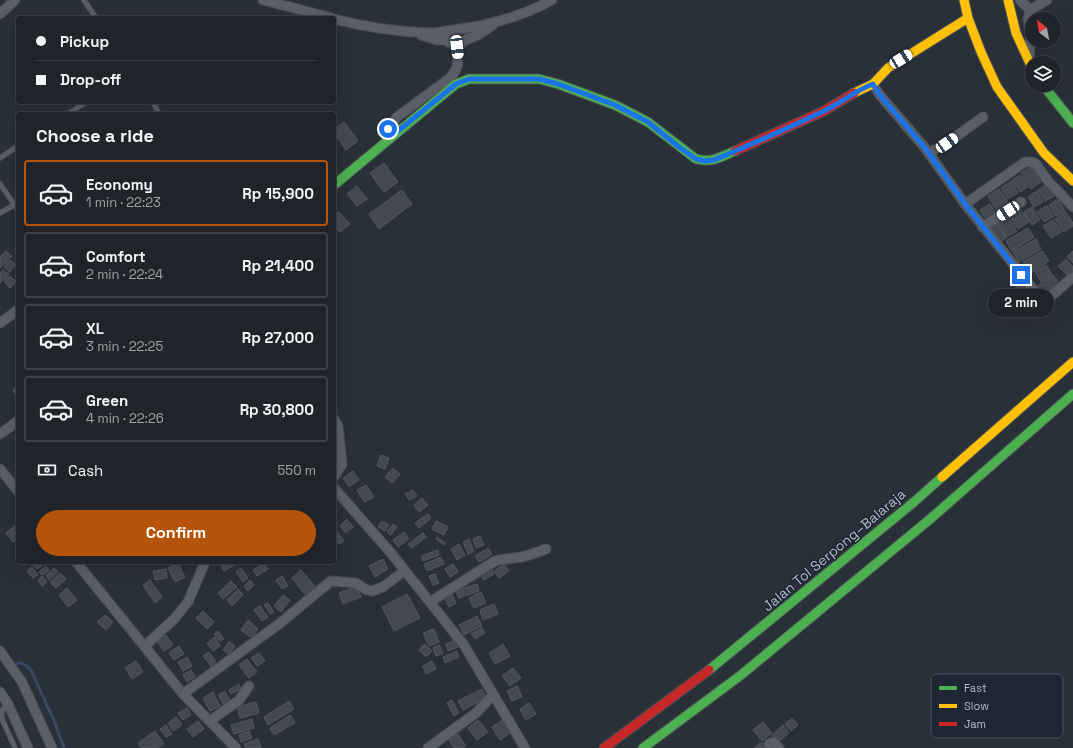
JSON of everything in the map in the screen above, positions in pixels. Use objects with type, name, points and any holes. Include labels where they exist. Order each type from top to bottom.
[{"type":"main road","points":[[964,0],[968,18],[981,52],[998,87],[1044,154],[1073,181]]},
{"type":"main road","points":[[1008,0],[1016,33],[1026,56]]},
{"type":"main road","points":[[336,183],[456,84],[469,79],[539,79],[576,90],[615,105],[648,122],[696,159],[705,161],[714,160],[812,117],[860,89],[873,84],[888,68],[968,18]]},
{"type":"main road","points":[[1048,92],[1073,123]]},
{"type":"main road","name":"Jalan Tol Serpong–Balaraja","points":[[604,748],[732,652],[914,502],[1073,362]]},
{"type":"main road","points":[[643,748],[753,665],[929,520],[1073,394]]},
{"type":"street","points":[[0,14],[15,0]]},
{"type":"street","points":[[263,0],[325,16]]},
{"type":"street","points":[[336,19],[361,26],[432,33],[498,22],[552,0]]},
{"type":"street","points":[[1020,0],[1030,10]]},
{"type":"street","points":[[1031,56],[1031,33],[1028,20],[1030,10],[1048,0]]},
{"type":"street","points":[[457,47],[465,40],[478,35],[498,22]]},
{"type":"street","points":[[406,30],[437,40],[446,40],[457,47]]},
{"type":"street","points":[[393,135],[388,129],[397,117],[455,72],[458,64],[457,47]]},
{"type":"street","points":[[873,84],[879,94],[929,153],[982,227],[1041,299],[1044,301],[1048,299],[1073,277]]},
{"type":"street","points":[[929,153],[947,143],[983,117]]},
{"type":"street","points":[[965,204],[1025,162],[1032,162],[1036,164],[1048,181],[1073,207]]},
{"type":"street","points":[[982,227],[1021,202]]},
{"type":"street","points":[[0,323],[16,311]]},
{"type":"street","points":[[0,434],[16,422]]},
{"type":"street","points":[[336,422],[338,426],[342,464],[336,474]]},
{"type":"street","points":[[0,469],[16,488]]},
{"type":"street","points":[[336,490],[390,553],[464,645],[526,748]]},
{"type":"street","points":[[430,602],[495,561],[504,558],[521,557],[546,549]]},
{"type":"street","points":[[78,564],[183,694],[236,748]]},
{"type":"street","points":[[145,646],[174,619],[188,602],[205,564]]},
{"type":"street","points":[[183,694],[279,624],[331,581],[356,583],[365,589],[372,591],[383,587],[404,570]]},
{"type":"street","points":[[0,651],[22,682],[52,748]]},
{"type":"street","points":[[210,721],[239,700],[249,686]]},
{"type":"street","points":[[0,692],[8,704],[28,748]]},
{"type":"street","points":[[428,748],[476,713],[493,695]]},
{"type":"street","points":[[769,744],[773,742],[779,748]]},
{"type":"lane","points":[[84,0],[95,16]]},
{"type":"lane","points":[[71,112],[83,104]]},
{"type":"lane","points":[[0,158],[16,147]]},
{"type":"lane","points":[[0,184],[16,208]]},
{"type":"lane","points":[[0,214],[14,205]]},
{"type":"lane","points":[[8,704],[2,710],[2,719],[16,748]]},
{"type":"building","points":[[344,122],[358,141],[346,150],[336,136],[336,128]]},
{"type":"building","points":[[384,163],[398,182],[384,192],[370,173]]},
{"type":"building","points":[[1031,167],[1041,182],[1031,189],[1021,173]]},
{"type":"building","points":[[1020,175],[1028,187],[1020,192],[1012,180]]},
{"type":"building","points":[[1011,181],[1018,193],[1008,199],[1001,188]]},
{"type":"building","points":[[1047,185],[1054,196],[1045,201],[1038,190]]},
{"type":"building","points":[[357,186],[367,199],[357,206],[347,194]]},
{"type":"building","points":[[999,189],[1009,203],[997,211],[988,196]]},
{"type":"building","points":[[402,190],[412,204],[379,229],[369,214]]},
{"type":"building","points":[[1037,191],[1043,202],[1034,207],[1028,197]]},
{"type":"building","points":[[1058,199],[1065,211],[1056,216],[1049,205]]},
{"type":"building","points":[[990,204],[996,213],[986,219],[980,210]]},
{"type":"building","points":[[1047,206],[1054,216],[1044,222],[1037,212]]},
{"type":"building","points":[[1032,207],[1040,220],[1032,225],[1024,212]]},
{"type":"building","points":[[1020,208],[1029,222],[1018,229],[1009,215]]},
{"type":"building","points":[[339,212],[350,224],[340,232],[336,227],[336,215]]},
{"type":"building","points":[[1066,212],[1073,223],[1073,226],[1063,232],[1055,219]]},
{"type":"building","points":[[1008,217],[1017,231],[1006,237],[998,223]]},
{"type":"building","points":[[1053,220],[1061,232],[1051,238],[1043,226]]},
{"type":"building","points":[[997,224],[1006,238],[999,243],[990,228]]},
{"type":"building","points":[[1028,228],[1034,237],[1012,251],[1006,241]]},
{"type":"building","points":[[1036,239],[1041,249],[1019,262],[1013,252]]},
{"type":"building","points":[[6,251],[12,256],[0,268],[0,257]]},
{"type":"building","points":[[1042,251],[1049,261],[1031,273],[1023,262]]},
{"type":"building","points":[[1073,251],[1073,263],[1067,257]]},
{"type":"building","points":[[1066,259],[1073,267],[1073,272],[1068,276],[1058,266]]},
{"type":"building","points":[[10,260],[16,264],[10,272],[4,267]]},
{"type":"building","points":[[1046,265],[1052,275],[1041,282],[1035,272]]},
{"type":"building","points":[[3,270],[9,274],[0,283],[0,273]]},
{"type":"building","points":[[1053,275],[1059,283],[1044,294],[1038,286]]},
{"type":"building","points":[[10,276],[16,282],[10,288],[4,281]]},
{"type":"building","points":[[1023,282],[1038,303],[1027,311],[1011,291]]},
{"type":"building","points":[[16,388],[16,396],[13,390]]},
{"type":"building","points":[[381,455],[389,458],[385,469],[377,466]]},
{"type":"building","points":[[393,468],[400,474],[392,483],[385,477]]},
{"type":"building","points":[[353,471],[359,480],[349,487],[343,478]]},
{"type":"building","points":[[366,485],[374,497],[364,502],[357,490]]},
{"type":"building","points":[[413,490],[417,496],[409,500],[405,494]]},
{"type":"building","points":[[422,498],[428,505],[419,512],[414,505]]},
{"type":"building","points":[[428,514],[431,518],[419,528],[415,523]]},
{"type":"building","points":[[347,519],[353,527],[346,533],[340,526]]},
{"type":"building","points":[[382,521],[389,525],[385,531],[378,527]]},
{"type":"building","points":[[436,521],[448,527],[444,535],[432,529]]},
{"type":"building","points":[[393,524],[397,527],[391,535],[387,532]]},
{"type":"building","points":[[16,525],[16,540],[13,542],[6,533]]},
{"type":"building","points":[[337,532],[344,541],[339,544],[336,540]]},
{"type":"building","points":[[404,532],[409,539],[398,547],[393,540]]},
{"type":"building","points":[[423,533],[426,537],[412,548],[408,544]]},
{"type":"building","points":[[480,536],[484,545],[476,548],[473,539]]},
{"type":"building","points":[[437,537],[445,543],[444,545],[436,539]]},
{"type":"building","points":[[469,539],[474,551],[468,554],[463,542]]},
{"type":"building","points":[[459,544],[465,555],[457,560],[451,549]]},
{"type":"building","points":[[488,548],[492,554],[479,562],[475,556]]},
{"type":"building","points":[[438,550],[439,555],[423,561],[421,556]]},
{"type":"building","points":[[441,557],[444,564],[427,571],[424,564]]},
{"type":"building","points":[[383,559],[388,569],[375,577],[369,566]]},
{"type":"building","points":[[33,564],[42,564],[43,565],[37,569]]},
{"type":"building","points":[[178,564],[185,577],[175,582],[168,568]]},
{"type":"building","points":[[220,564],[234,564],[234,565],[224,571]]},
{"type":"building","points":[[262,564],[265,564],[268,569],[257,576],[253,570]]},
{"type":"building","points":[[453,564],[458,572],[450,577],[445,569]]},
{"type":"building","points":[[504,564],[509,571],[499,578],[494,571]]},
{"type":"building","points":[[46,566],[49,570],[42,575],[39,572]]},
{"type":"building","points":[[32,567],[38,575],[33,578],[27,571]]},
{"type":"building","points":[[54,568],[58,572],[49,580],[46,575]]},
{"type":"building","points":[[241,568],[248,578],[243,582],[236,572]]},
{"type":"building","points":[[491,568],[494,574],[484,580],[480,575]]},
{"type":"building","points":[[166,569],[167,578],[155,580],[153,571]]},
{"type":"building","points":[[301,570],[317,589],[307,597],[292,578]]},
{"type":"building","points":[[60,573],[66,579],[56,588],[50,582]]},
{"type":"building","points":[[435,574],[439,583],[433,585],[429,576]]},
{"type":"building","points":[[42,576],[47,582],[42,586],[38,580]]},
{"type":"building","points":[[282,576],[288,586],[282,589],[276,580]]},
{"type":"building","points":[[150,580],[162,597],[155,603],[143,585]]},
{"type":"building","points":[[250,580],[254,585],[248,591],[244,586]]},
{"type":"building","points":[[231,581],[237,587],[223,599],[218,593]]},
{"type":"building","points":[[477,584],[479,591],[459,598],[456,591]]},
{"type":"building","points":[[357,586],[361,597],[343,604],[339,593]]},
{"type":"building","points":[[67,588],[77,600],[68,607],[59,595]]},
{"type":"building","points":[[238,589],[243,595],[232,606],[227,600]]},
{"type":"building","points":[[481,592],[486,603],[474,608],[469,598]]},
{"type":"building","points":[[407,594],[420,618],[394,631],[382,607]]},
{"type":"building","points":[[452,594],[456,603],[449,607],[445,598]]},
{"type":"building","points":[[283,595],[290,600],[281,612],[274,606]]},
{"type":"building","points":[[268,603],[274,612],[270,614],[264,605]]},
{"type":"building","points":[[494,604],[498,614],[483,620],[480,610]]},
{"type":"building","points":[[260,606],[268,617],[262,621],[254,610]]},
{"type":"building","points":[[203,611],[214,622],[207,629],[196,618]]},
{"type":"building","points":[[105,615],[113,622],[106,630],[97,622]]},
{"type":"building","points":[[477,616],[482,626],[464,635],[459,625]]},
{"type":"building","points":[[248,620],[258,629],[252,638],[241,630]]},
{"type":"building","points":[[482,628],[485,633],[475,639],[471,634]]},
{"type":"building","points":[[434,629],[439,642],[429,646],[423,633]]},
{"type":"building","points":[[218,631],[224,639],[220,641],[214,634]]},
{"type":"building","points":[[166,635],[173,645],[164,651],[157,641]]},
{"type":"building","points":[[215,637],[220,646],[213,651],[207,643]]},
{"type":"building","points":[[455,640],[458,647],[448,651],[446,644]]},
{"type":"building","points":[[229,641],[235,646],[229,654],[223,650]]},
{"type":"building","points":[[424,644],[432,651],[426,657],[419,650]]},
{"type":"building","points":[[503,644],[510,656],[495,664],[489,653]]},
{"type":"building","points":[[439,645],[443,653],[436,656],[433,648]]},
{"type":"building","points":[[179,646],[184,654],[174,660],[169,653]]},
{"type":"building","points":[[457,651],[459,657],[445,663],[443,657]]},
{"type":"building","points":[[209,652],[216,662],[211,666],[203,656]]},
{"type":"building","points":[[259,653],[265,661],[257,666],[251,658]]},
{"type":"building","points":[[187,657],[192,666],[183,671],[178,662]]},
{"type":"building","points":[[247,659],[257,672],[249,678],[239,665]]},
{"type":"building","points":[[136,661],[143,672],[132,679],[125,668]]},
{"type":"building","points":[[432,661],[436,669],[426,674],[423,666]]},
{"type":"building","points":[[513,668],[521,678],[510,686],[502,676]]},
{"type":"building","points":[[191,670],[195,677],[187,682],[183,675]]},
{"type":"building","points":[[239,684],[241,689],[231,694],[229,690]]},
{"type":"building","points":[[517,686],[522,697],[512,701],[507,691]]},
{"type":"building","points":[[482,689],[486,698],[463,710],[458,701]]},
{"type":"building","points":[[225,691],[230,701],[223,704],[218,695]]},
{"type":"building","points":[[213,692],[220,706],[210,711],[203,698]]},
{"type":"building","points":[[452,700],[459,713],[454,716],[447,703]]},
{"type":"building","points":[[289,701],[294,709],[268,725],[264,717]]},
{"type":"building","points":[[256,702],[259,713],[240,718],[237,707]]},
{"type":"building","points":[[529,703],[536,714],[526,720],[520,709]]},
{"type":"building","points":[[187,708],[191,715],[183,720],[178,713]]},
{"type":"building","points":[[290,715],[295,723],[274,735],[270,728]]},
{"type":"building","points":[[176,717],[182,725],[173,731],[168,723]]},
{"type":"building","points":[[792,718],[798,725],[791,731],[785,724]]},
{"type":"building","points":[[252,719],[254,728],[234,734],[231,725]]},
{"type":"building","points":[[504,719],[512,732],[500,740],[492,727]]},
{"type":"building","points":[[478,720],[488,732],[477,740],[468,728]]},
{"type":"building","points":[[198,721],[204,729],[193,737],[187,729]]},
{"type":"building","points":[[763,722],[772,733],[762,741],[753,730]]},
{"type":"building","points":[[166,725],[172,734],[166,737],[160,729]]},
{"type":"building","points":[[783,725],[789,733],[778,742],[772,735]]},
{"type":"building","points":[[155,731],[164,744],[158,748],[141,748],[138,743]]},
{"type":"building","points":[[249,731],[252,738],[241,742],[239,735]]},
{"type":"building","points":[[458,734],[466,746],[462,748],[454,748],[449,740]]},
{"type":"building","points":[[258,739],[261,748],[246,748],[244,744]]},
{"type":"building","points":[[762,742],[767,748],[754,748]]},
{"type":"waterway","points":[[16,664],[21,663],[27,666],[32,672],[55,723],[64,748]]},
{"type":"traffic: fast","points":[[336,183],[456,84],[469,79],[539,79],[558,84],[615,105],[648,122],[696,159],[711,160],[735,151]]},
{"type":"traffic: fast","points":[[1049,92],[1073,123]]},
{"type":"traffic: fast","points":[[643,748],[741,675],[929,520],[1073,394]]},
{"type":"traffic: fast","points":[[709,670],[914,502],[942,477]]},
{"type":"traffic: slow","points":[[964,0],[968,18],[997,87],[1044,153],[1073,181]]},
{"type":"traffic: slow","points":[[1008,0],[1016,33],[1027,56]]},
{"type":"traffic: slow","points":[[854,93],[873,84],[888,68],[968,18]]},
{"type":"traffic: slow","points":[[942,477],[1073,362]]},
{"type":"traffic: jam","points":[[735,151],[824,111],[854,93]]},
{"type":"traffic: jam","points":[[604,748],[709,670]]},
{"type":"route","points":[[388,129],[393,135],[461,81],[469,79],[539,79],[576,90],[615,105],[648,122],[696,159],[705,161],[714,160],[824,111],[860,89],[873,84],[879,94],[925,148],[982,227],[1021,275]]}]
